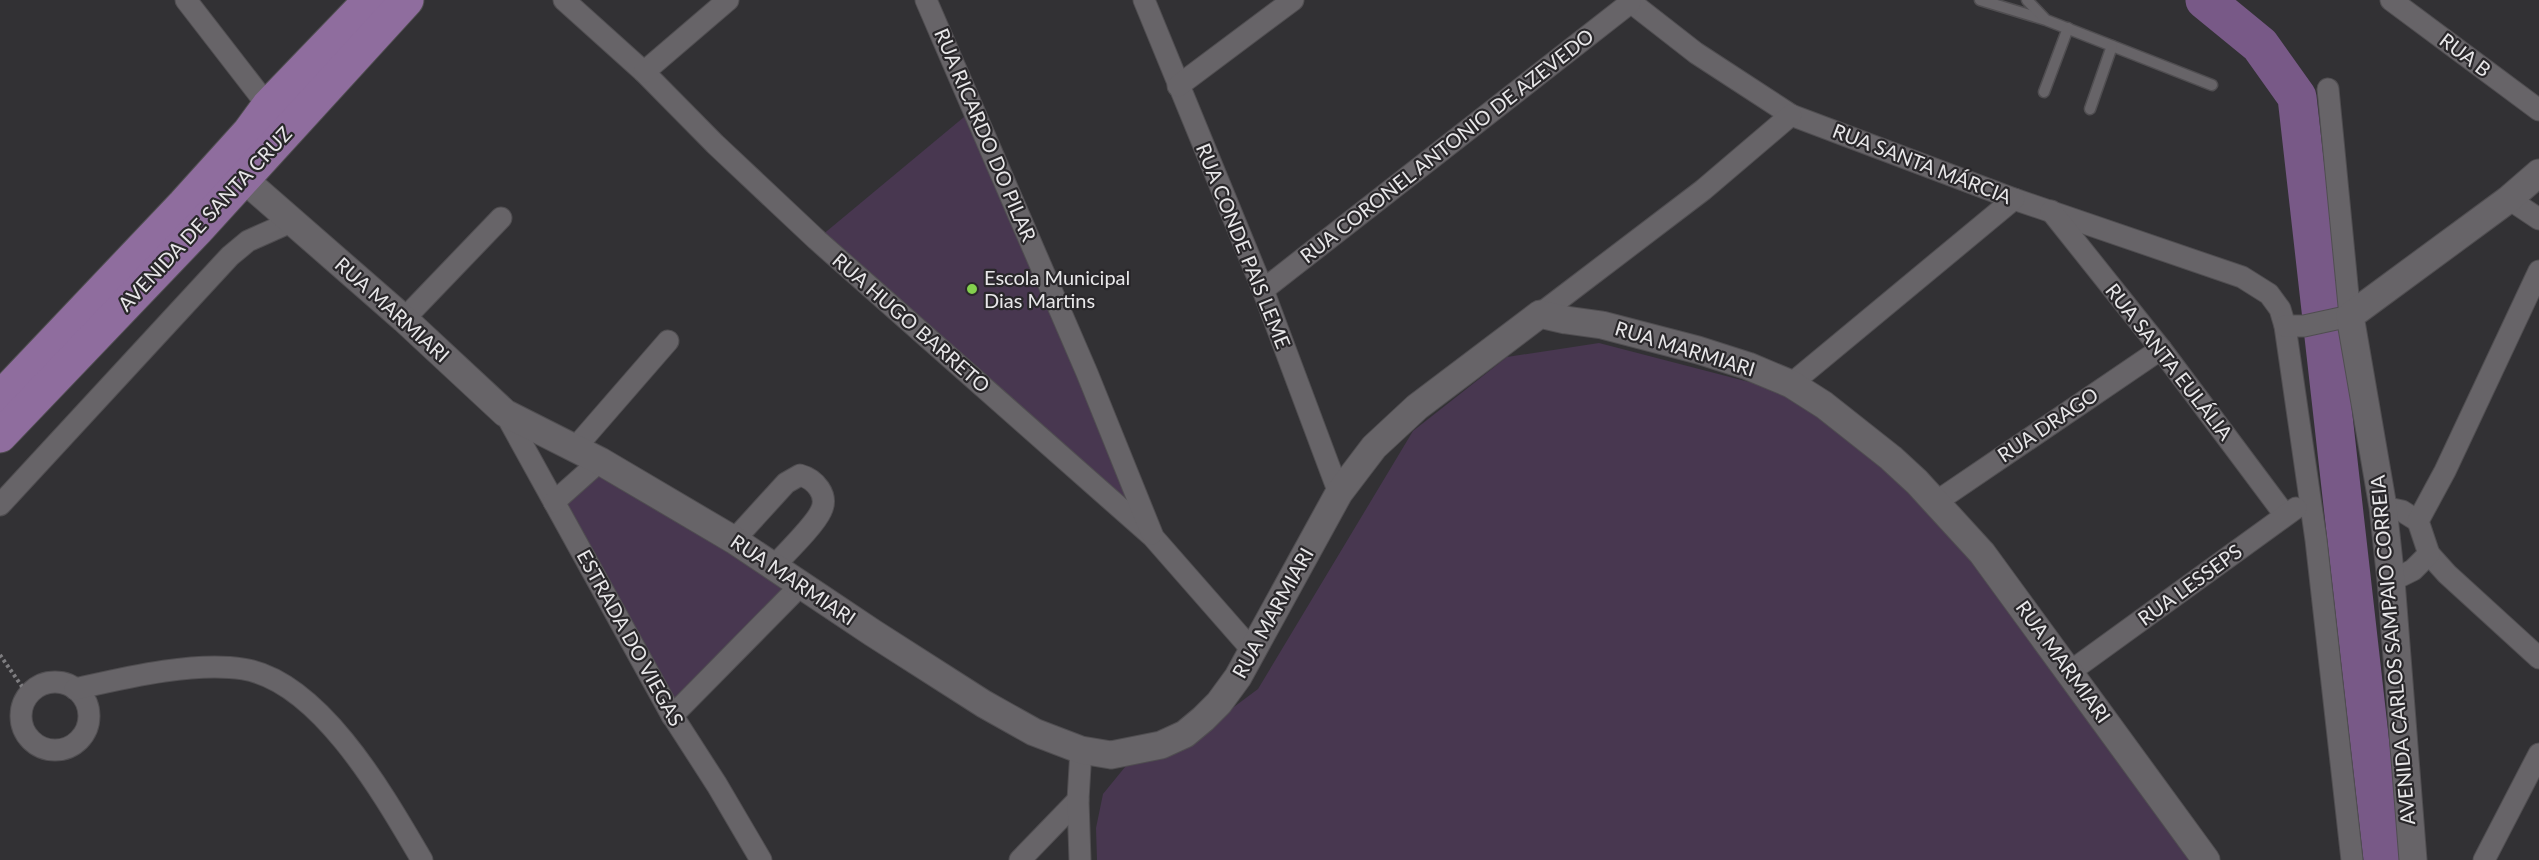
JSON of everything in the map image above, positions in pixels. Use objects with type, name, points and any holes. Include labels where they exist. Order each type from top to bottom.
[{"type":"main road","name":"AVENIDA DE SANTA CRUZ","points":[[0,436],[197,230],[268,106],[370,0]]},
{"type":"main road","name":"AVENIDA DE SANTA CRUZ","points":[[0,398],[407,0]]},
{"type":"street","points":[[186,0],[268,106]]},
{"type":"street","name":"RUA HUGO BARRETO","points":[[564,0],[644,72],[715,144],[817,240],[1153,537],[1253,651]]},
{"type":"street","points":[[644,72],[728,0]]},
{"type":"street","name":"RUA RICARDO DO PILAR","points":[[926,0],[1088,373],[1153,537]]},
{"type":"street","name":"RUA CONDE PAIS LEME","points":[[1144,0],[1263,290],[1339,493]]},
{"type":"street","points":[[1178,86],[1293,0]]},
{"type":"street","name":"RUA B","points":[[2391,0],[2539,110]]},
{"type":"street","name":"RUA SANTA MÁRCIA","points":[[1629,1],[1696,53],[1791,115],[2014,199],[2242,277],[2269,294],[2294,326]]},
{"type":"street","name":"RUA CORONEL ANTONIO DE AZEVEDO","points":[[1263,290],[1629,1]]},
{"type":"street","points":[[2328,89],[2346,317]]},
{"type":"street","points":[[1540,314],[1702,190],[1791,115]]},
{"type":"street","name":"RUA MARMIARI","points":[[233,170],[505,412],[600,461],[734,540],[984,704],[1034,732],[1081,750],[1111,755],[1161,745],[1185,734],[1220,703],[1253,651],[1339,493],[1374,447],[1398,424],[1540,314],[1657,338],[1749,366],[1791,384],[1824,405],[1891,458],[1936,502],[1982,553],[2071,671],[2206,860]]},
{"type":"street","points":[[2352,860],[2310,499],[2294,326],[2346,317],[2510,199],[2539,172]]},
{"type":"street","points":[[1791,384],[2014,199]]},
{"type":"street","points":[[2510,199],[2539,219]]},
{"type":"street","name":"RUA SANTA EULÁLIA","points":[[2050,210],[2161,349],[2285,515]]},
{"type":"street","points":[[404,320],[501,218]]},
{"type":"street","points":[[0,505],[230,256],[248,241],[293,221]]},
{"type":"street","points":[[2418,521],[2445,471],[2539,271]]},
{"type":"street","name":"AVENIDA CARLOS SAMPAIO CORREIA","points":[[2346,317],[2383,507],[2413,860]]},
{"type":"street","points":[[575,448],[668,341]]},
{"type":"street","name":"RUA DRAGO","points":[[1936,502],[2161,349]]},
{"type":"street","name":"ESTRADA DO VIEGAS","points":[[505,412],[672,716],[717,785],[761,860]]},
{"type":"street","points":[[554,502],[600,461]]},
{"type":"street","points":[[734,540],[786,483],[801,475],[808,477],[815,482],[823,496],[821,512],[774,566]]},
{"type":"street","name":"RUA LESSEPS","points":[[2071,671],[2310,499]]},
{"type":"street","points":[[2383,507],[2402,511],[2418,521],[2429,554],[2539,658]]},
{"type":"street","points":[[2391,582],[2413,570],[2429,554]]},
{"type":"street","points":[[672,716],[801,585]]},
{"type":"street","points":[[75,689],[211,666],[264,674],[293,689],[348,746],[362,763],[422,860]]},
{"type":"street","points":[[52,682],[66,684],[75,689],[86,704],[89,717],[85,731],[76,742],[64,749],[50,750],[36,745],[26,735],[21,722],[22,708],[28,695],[39,686],[52,682]]},
{"type":"street","points":[[1080,860],[1078,800],[1081,750]]},
{"type":"street","points":[[2484,860],[2539,754]]},
{"type":"street","points":[[1020,860],[1078,800]]},
{"type":"lane","points":[[1980,0],[2068,28],[2212,85]]},
{"type":"lane","points":[[2027,0],[2046,20]]},
{"type":"lane","points":[[2044,92],[2068,28]]},
{"type":"lane","points":[[2090,110],[2112,46]]},
{"type":"path","points":[[0,655],[28,695]]},
{"type":"shaded area","points":[[970,112],[1141,522],[821,236]]},
{"type":"shaded area","points":[[1599,343],[1776,389],[1886,463],[1985,565],[2192,860],[1097,860],[1096,828],[1103,794],[1134,756],[1199,733],[1258,689],[1413,431],[1507,357]]},
{"type":"shaded area","points":[[598,468],[792,582],[676,704],[562,503]]},
{"type":"waterway","points":[[2205,0],[2260,45],[2297,97],[2383,860]]},
{"type":"place","name":"Escola Municipal Dias Martins","points":[[972,289]]}]
